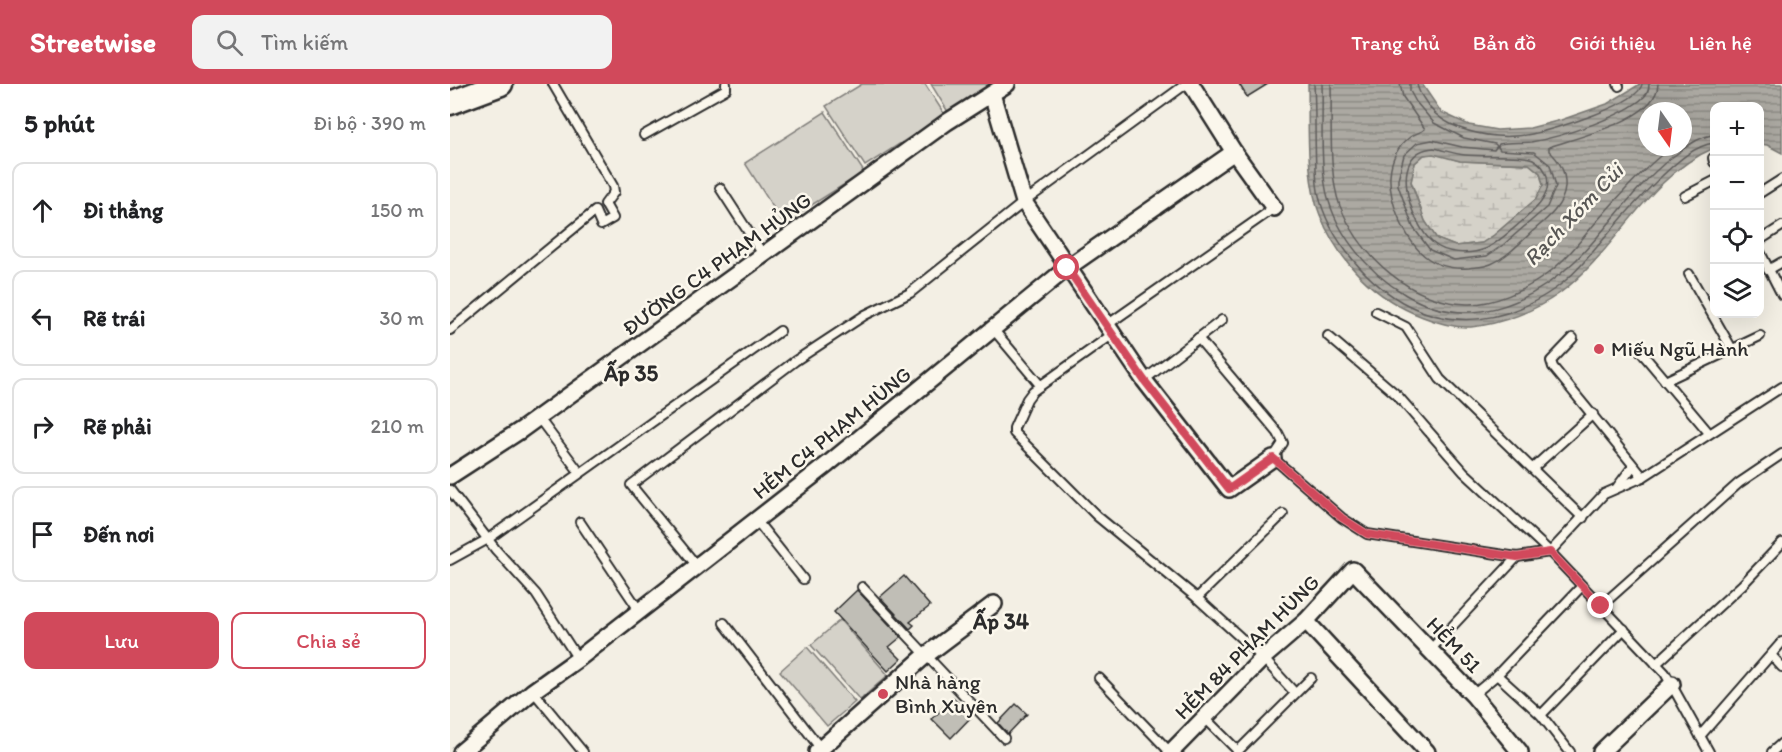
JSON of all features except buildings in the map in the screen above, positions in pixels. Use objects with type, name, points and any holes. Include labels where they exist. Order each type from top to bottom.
[{"type":"main road","points":[[450,103],[501,84]]},
{"type":"street","name":"ĐƯỜNG C4 PHẠM HỦNG","points":[[450,476],[538,417],[947,122],[1007,84]]},
{"type":"street","points":[[1191,84],[1234,152],[1274,208]]},
{"type":"street","points":[[992,94],[1024,202],[1144,380],[1229,489],[1273,458]]},
{"type":"street","name":"HẺM C4 PHẠM HÙNG","points":[[460,752],[534,691],[756,520],[1067,268],[1234,152]]},
{"type":"street","name":"HẺM 51","points":[[1353,570],[1473,695],[1520,752]]},
{"type":"street","name":"HẺM 84 PHẠM HÙNG","points":[[1170,752],[1263,658],[1306,621],[1353,570]]},
{"type":"street","points":[[819,750],[925,656],[994,604]]},
{"type":"street","points":[[1306,621],[1427,752]]},
{"type":"street","points":[[1601,752],[1672,684]]},
{"type":"lane","points":[[450,330],[595,211],[602,225],[613,218],[605,204],[614,192],[613,186],[554,84]]},
{"type":"lane","points":[[644,135],[726,89],[726,84]]},
{"type":"lane","points":[[697,566],[631,485],[795,360],[865,315],[910,293],[1024,202],[1186,84]]},
{"type":"lane","points":[[1764,189],[1782,178]]},
{"type":"lane","points":[[1685,196],[1710,183]]},
{"type":"lane","points":[[720,188],[764,256]]},
{"type":"lane","points":[[1274,208],[1110,329],[1040,385],[1027,399],[1014,433],[1097,516],[1197,598],[1263,658],[1294,693]]},
{"type":"lane","points":[[1764,237],[1782,226]]},
{"type":"lane","points":[[1764,261],[1782,295]]},
{"type":"lane","points":[[1768,270],[1782,262]]},
{"type":"lane","points":[[1689,274],[1732,349]]},
{"type":"lane","points":[[1376,312],[1406,327],[1440,379],[1583,518]]},
{"type":"lane","points":[[1144,380],[1222,320]]},
{"type":"lane","points":[[993,329],[1040,385]]},
{"type":"lane","points":[[450,561],[488,539],[780,331]]},
{"type":"lane","points":[[1328,336],[1397,395],[1464,472],[1550,552],[1624,629],[1672,684],[1709,752]]},
{"type":"lane","points":[[1665,381],[1760,336]]},
{"type":"lane","points":[[1198,338],[1278,433],[1283,443],[1273,458],[1342,518],[1367,534],[1517,557],[1550,552],[1604,494],[1643,477],[1782,387]]},
{"type":"lane","points":[[1573,338],[1551,361],[1552,364],[1643,477]]},
{"type":"lane","points":[[1641,351],[1709,434]]},
{"type":"lane","points":[[1533,468],[1593,414]]},
{"type":"lane","points":[[538,417],[580,473]]},
{"type":"lane","points":[[1601,606],[1739,483],[1782,454]]},
{"type":"lane","points":[[1618,487],[1634,466]]},
{"type":"lane","points":[[450,490],[488,539],[536,594],[578,659]]},
{"type":"lane","points":[[1197,598],[1283,514]]},
{"type":"lane","points":[[756,520],[803,579]]},
{"type":"lane","points":[[580,522],[639,610]]},
{"type":"lane","points":[[1656,664],[1742,585],[1782,543]]},
{"type":"lane","points":[[1430,650],[1517,557]]},
{"type":"lane","points":[[1473,695],[1497,675],[1582,586]]},
{"type":"lane","points":[[862,587],[1004,738]]},
{"type":"lane","points":[[724,623],[819,750]]},
{"type":"lane","points":[[1541,715],[1624,629]]},
{"type":"lane","points":[[1700,736],[1782,642]]},
{"type":"lane","points":[[1772,656],[1782,667]]},
{"type":"lane","points":[[1497,675],[1541,715],[1570,752]]},
{"type":"lane","points":[[1099,678],[1170,752]]},
{"type":"lane","points":[[1205,718],[1237,752],[1311,678]]},
{"type":"lane","points":[[534,691],[584,752]]},
{"type":"lane","points":[[1772,752],[1782,742]]},
{"type":"green space","points":[[862,84],[925,84],[945,115],[865,166],[826,106]]},
{"type":"green space","points":[[931,84],[992,84],[948,112]]},
{"type":"green space","points":[[825,112],[864,172],[783,223],[745,163]]},
{"type":"green space","points":[[1433,153],[1460,161],[1529,164],[1540,173],[1543,185],[1536,199],[1494,235],[1482,243],[1455,246],[1437,239],[1425,221],[1411,181],[1415,163],[1424,155]]},
{"type":"green space","points":[[840,620],[888,675],[860,700],[811,645]]},
{"type":"green space","points":[[807,647],[855,702],[827,726],[780,671]]},
{"type":"water","name":"Rạch Xóm Củi","points":[[1308,84],[1422,84],[1441,112],[1469,125],[1497,130],[1530,128],[1561,120],[1607,104],[1640,84],[1782,84],[1782,153],[1764,145],[1764,102],[1710,102],[1710,150],[1690,161],[1669,177],[1580,276],[1550,300],[1529,311],[1494,323],[1471,327],[1447,325],[1406,309],[1374,289],[1348,263],[1328,232],[1315,201],[1309,151]],"holes":[[[1433,154],[1460,161],[1529,164],[1540,173],[1543,185],[1536,199],[1494,235],[1482,243],[1455,246],[1437,239],[1425,221],[1411,182],[1415,163],[1424,155]]]},
{"type":"place","name":"Miếu Ngũ Hành","points":[[1599,349]]},
{"type":"place","name":"Nhà hàng Bình Xuyên","points":[[883,694]]},
{"type":"district","name":"Ấp 35","points":[[631,373]]},
{"type":"district","name":"Ấp 34","points":[[1001,621]]},
{"type":"route","points":[[1067,268],[1144,380],[1229,489],[1273,458],[1342,518],[1367,534],[1517,557],[1550,552],[1601,606]]}]
